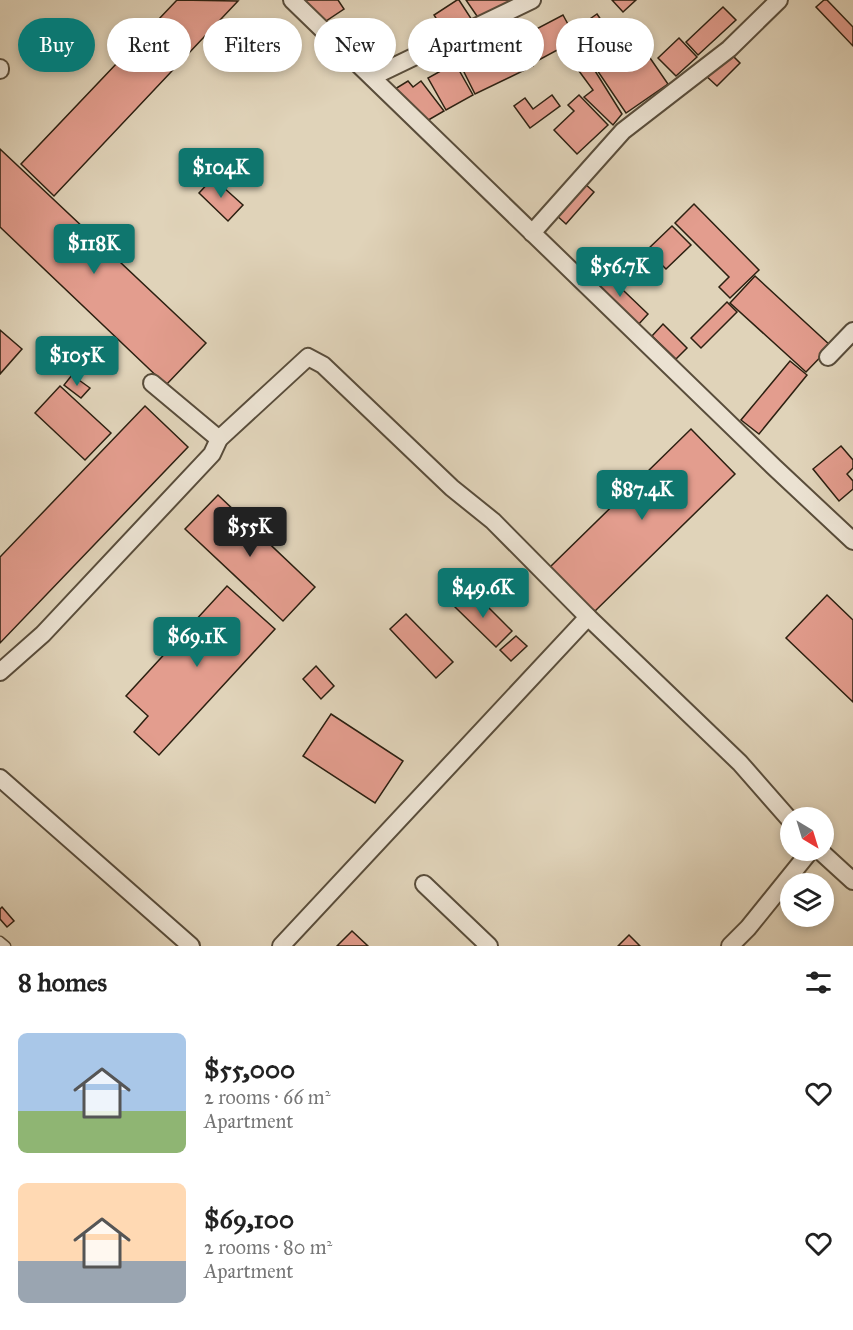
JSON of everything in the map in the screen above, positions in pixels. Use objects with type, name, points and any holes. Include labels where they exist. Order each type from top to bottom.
[{"type":"street","points":[[292,0],[853,541]]},
{"type":"street","points":[[372,77],[532,0]]},
{"type":"street","points":[[532,233],[623,131],[729,49],[779,0]]},
{"type":"street","points":[[828,357],[853,331]]},
{"type":"street","points":[[0,672],[43,634],[212,454],[219,439],[308,357],[324,365],[452,488],[493,521],[588,617],[740,763],[780,809]]},
{"type":"street","points":[[152,383],[219,439]]},
{"type":"street","points":[[281,946],[588,617]]},
{"type":"street","points":[[0,778],[191,946]]},
{"type":"street","points":[[730,946],[748,928],[802,861]]},
{"type":"street","points":[[831,861],[853,881]]},
{"type":"street","points":[[424,884],[489,946]]},
{"type":"lane","points":[[0,941],[6,946]]},
{"type":"building","points":[[177,0],[238,1],[222,18],[203,18],[203,38],[191,51],[191,18],[160,18]]},
{"type":"building","points":[[304,0],[338,0],[344,9],[330,18],[316,18]]},
{"type":"building","points":[[459,0],[471,18],[436,18],[434,15]]},
{"type":"building","points":[[466,0],[522,0],[481,18],[478,18]]},
{"type":"building","points":[[612,0],[636,0],[623,12]]},
{"type":"building","points":[[827,0],[853,27],[853,46],[816,7]]},
{"type":"building","points":[[723,7],[736,20],[698,55],[686,42]]},
{"type":"building","points":[[556,19],[556,51],[544,57],[544,25]]},
{"type":"building","points":[[679,38],[697,57],[676,76],[658,58]]},
{"type":"building","points":[[728,51],[740,63],[717,86],[705,75]]},
{"type":"building","points":[[654,64],[668,84],[626,113],[598,72],[654,72]]},
{"type":"building","points":[[109,72],[171,72],[54,196],[21,164]]},
{"type":"building","points":[[439,72],[460,72],[473,95],[446,110],[428,78]]},
{"type":"building","points":[[464,72],[521,72],[475,94]]},
{"type":"building","points":[[580,72],[596,72],[622,114],[613,125],[584,97],[593,90]]},
{"type":"building","points":[[408,81],[413,87],[421,81],[444,111],[425,122],[395,89]]},
{"type":"building","points":[[552,95],[560,106],[530,128],[514,106],[525,98],[533,109]]},
{"type":"building","points":[[579,95],[608,125],[577,154],[554,130],[574,111],[568,105]]},
{"type":"building","points":[[0,149],[206,343],[166,385],[0,227]]},
{"type":"building","points":[[219,158],[224,163],[212,175],[207,170]]},
{"type":"building","points":[[213,178],[243,205],[228,221],[199,193]]},
{"type":"building","points":[[584,183],[594,192],[566,224],[555,214]]},
{"type":"building","points":[[694,204],[759,270],[730,298],[719,287],[729,277],[675,223]]},
{"type":"building","points":[[672,226],[691,245],[666,269],[647,250]]},
{"type":"building","points":[[602,270],[648,314],[638,325],[593,281]]},
{"type":"building","points":[[755,276],[831,346],[806,372],[730,303]]},
{"type":"building","points":[[727,302],[737,312],[701,348],[691,338]]},
{"type":"building","points":[[663,324],[687,348],[676,359],[652,336]]},
{"type":"building","points":[[0,330],[22,349],[0,374]]},
{"type":"building","points":[[790,361],[807,375],[759,434],[741,420]]},
{"type":"building","points":[[72,375],[90,388],[81,398],[64,385]]},
{"type":"building","points":[[60,386],[111,433],[85,460],[35,413]]},
{"type":"building","points":[[145,406],[188,447],[0,643],[0,557]]},
{"type":"building","points":[[691,429],[735,474],[593,613],[549,568]]},
{"type":"building","points":[[841,446],[853,460],[853,468],[847,474],[853,481],[853,489],[839,501],[813,469]]},
{"type":"building","points":[[218,495],[315,587],[283,621],[185,529]]},
{"type":"building","points":[[227,586],[275,629],[159,755],[134,732],[148,716],[126,696]]},
{"type":"building","points":[[471,590],[512,631],[496,647],[455,607]]},
{"type":"building","points":[[827,595],[853,620],[853,702],[786,638]]},
{"type":"building","points":[[406,614],[453,662],[436,678],[390,629]]},
{"type":"building","points":[[516,636],[527,646],[511,661],[500,650]]},
{"type":"building","points":[[316,666],[334,686],[321,699],[303,679]]},
{"type":"building","points":[[331,714],[403,761],[375,803],[303,756]]},
{"type":"building","points":[[2,907],[14,921],[7,927],[0,919]]},
{"type":"building","points":[[352,931],[368,946],[337,946]]},
{"type":"building","points":[[629,935],[640,946],[618,946]]}]
